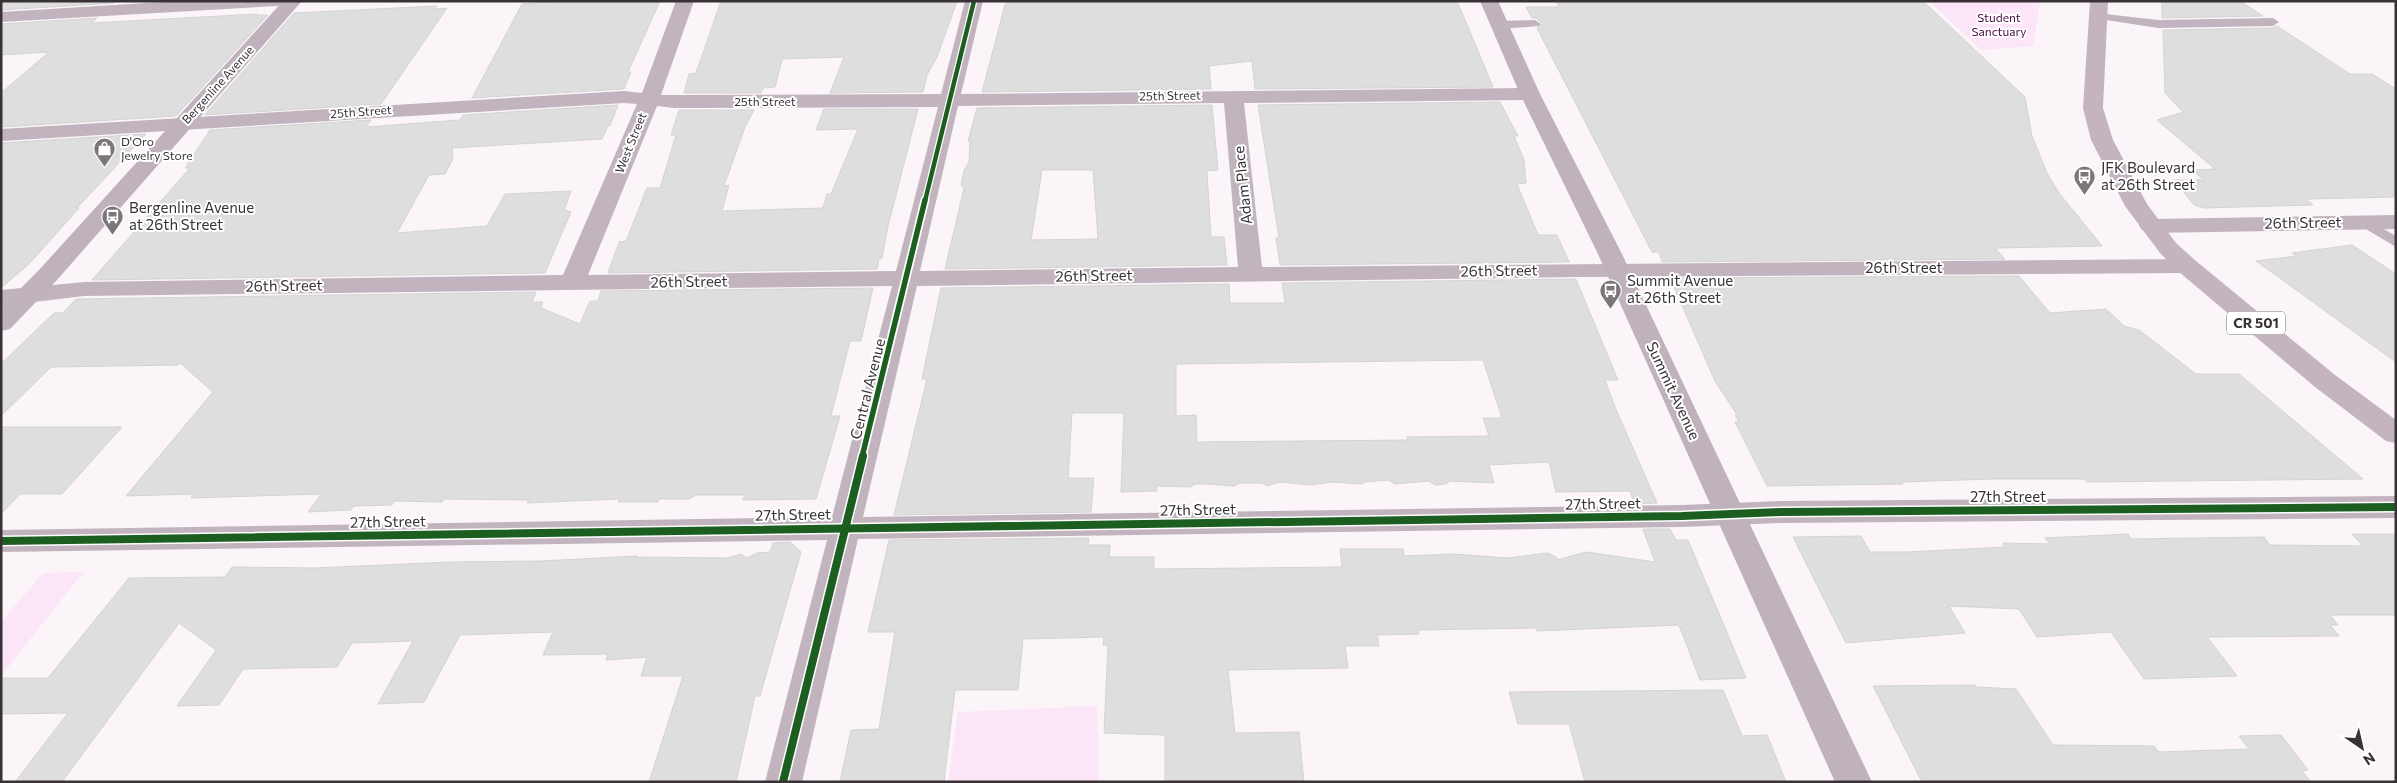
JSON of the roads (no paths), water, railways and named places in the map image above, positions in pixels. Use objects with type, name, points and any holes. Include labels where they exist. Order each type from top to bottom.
[{"type":"main road","name":"CR 501","points":[[2098,8],[2093,108],[2102,140],[2136,206],[2168,248],[2187,266],[2325,381],[2396,434]]},
{"type":"street","points":[[1,17],[277,1]]},
{"type":"street","name":"Bergenline Avenue","points":[[1,323],[30,294],[293,1]]},
{"type":"street","name":"West Street","points":[[572,283],[649,100],[685,1]]},
{"type":"street","name":"Central Avenue","points":[[783,782],[974,1]]},
{"type":"street","name":"Summit Avenue","points":[[1489,1],[1530,94],[1616,270],[1854,782]]},
{"type":"street","name":"25th Street","points":[[1,135],[185,122],[624,97],[704,102],[1530,94]]},
{"type":"street","name":"Adam Place","points":[[1233,96],[1251,274]]},
{"type":"street","name":"26th Street","points":[[2151,226],[2396,222]]},
{"type":"street","name":"26th Street","points":[[1,298],[72,289],[1616,270],[2187,266]]},
{"type":"street","name":"27th Street","points":[[1,541],[1729,514],[2396,507]]},
{"type":"lane","points":[[2098,8],[2158,24],[2273,22]]},
{"type":"lane","points":[[1499,25],[1534,24]]},
{"type":"lane","points":[[2364,222],[2396,243]]},
{"type":"place","name":"D'Oro Jewelry Store","points":[[105,168]]},
{"type":"place","name":"JFK Boulevard at 26th Street","points":[[2085,196]]},
{"type":"place","name":"Bergenline Avenue at 26th Street","points":[[113,236]]},
{"type":"place","name":"Summit Avenue at 26th Street","points":[[1611,309]]},
{"type":"park label","name":"Student Sanctuary","points":[[1999,25]]}]
